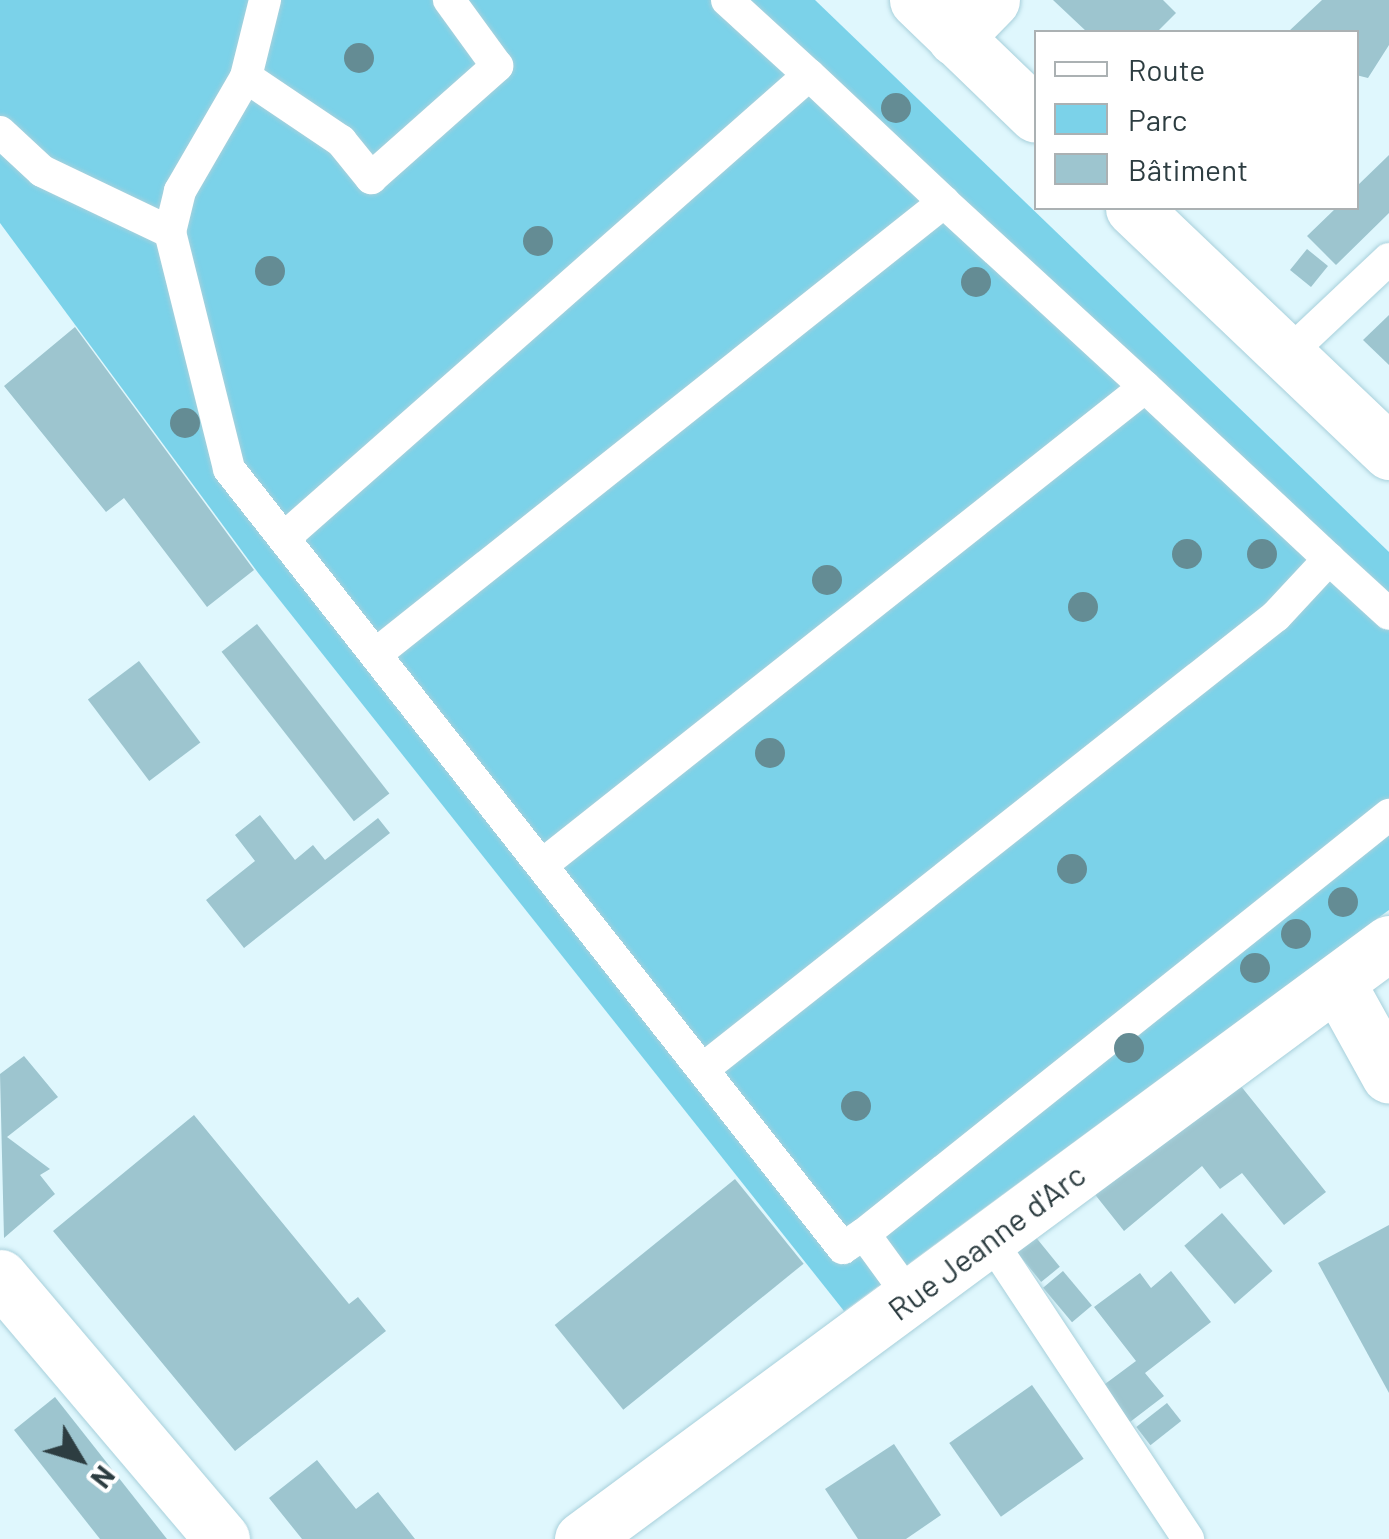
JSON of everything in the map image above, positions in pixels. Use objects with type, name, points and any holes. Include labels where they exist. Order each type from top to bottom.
[{"type":"street","points":[[917,0],[974,19],[1034,113]]},
{"type":"street","points":[[1135,210],[1389,452]]},
{"type":"street","name":"Rue Jeanne d'Arc","points":[[582,1539],[1389,943]]},
{"type":"street","points":[[1337,982],[1389,1076]]},
{"type":"street","points":[[0,1277],[222,1539]]},
{"type":"lane","points":[[265,0],[246,76],[180,191],[170,232],[229,469],[844,1248],[1389,815]]},
{"type":"lane","points":[[246,76],[340,141],[370,178],[497,66],[450,0]]},
{"type":"lane","points":[[727,0],[1389,614]]},
{"type":"lane","points":[[284,538],[808,75]]},
{"type":"lane","points":[[0,132],[42,171],[170,232]]},
{"type":"lane","points":[[376,654],[944,202]]},
{"type":"lane","points":[[1287,354],[1389,258]]},
{"type":"lane","points":[[542,865],[1145,387]]},
{"type":"lane","points":[[703,1069],[1276,616],[1329,559]]},
{"type":"lane","points":[[864,1234],[910,1297]]},
{"type":"lane","points":[[989,1238],[1188,1539]]},
{"type":"green space","points":[[0,0],[815,0],[1389,552],[1389,910],[844,1311],[259,574],[0,223]]},
{"type":"building","points":[[1053,0],[1163,0],[1176,13],[1159,30],[1085,30]]},
{"type":"building","points":[[1322,0],[1389,0],[1389,45],[1368,78],[1359,76],[1359,30],[1290,30]]},
{"type":"building","points":[[1389,155],[1389,213],[1336,265],[1307,236],[1334,210],[1359,210],[1359,184]]},
{"type":"building","points":[[1307,249],[1328,266],[1311,287],[1290,270]]},
{"type":"building","points":[[1389,315],[1389,365],[1363,340]]},
{"type":"building","points":[[75,327],[254,570],[207,607],[124,498],[106,512],[4,386]]},
{"type":"building","points":[[257,624],[389,793],[354,821],[222,652]]},
{"type":"building","points":[[139,661],[200,742],[149,781],[88,700]]},
{"type":"building","points":[[260,815],[295,860],[313,845],[325,860],[378,818],[390,833],[244,948],[206,900],[255,861],[235,835]]},
{"type":"building","points":[[24,1056],[58,1097],[7,1137],[50,1169],[40,1175],[55,1194],[4,1238],[0,1074]]},
{"type":"building","points":[[1240,1085],[1326,1192],[1284,1225],[1242,1173],[1220,1189],[1202,1166],[1124,1231],[1093,1192]]},
{"type":"building","points":[[194,1115],[349,1304],[358,1297],[386,1331],[235,1451],[53,1231]]},
{"type":"building","points":[[735,1179],[804,1264],[623,1410],[555,1325]]},
{"type":"building","points":[[1222,1213],[1273,1271],[1235,1304],[1184,1246]]},
{"type":"building","points":[[1389,1225],[1389,1393],[1318,1263]]},
{"type":"building","points":[[1034,1235],[1060,1267],[1041,1282],[1015,1250]]},
{"type":"building","points":[[1063,1271],[1092,1305],[1072,1322],[1043,1288]]},
{"type":"building","points":[[1171,1271],[1211,1322],[1145,1373],[1164,1396],[1130,1422],[1101,1387],[1136,1361],[1094,1307],[1140,1273],[1151,1288]]},
{"type":"building","points":[[1032,1385],[1084,1459],[1001,1517],[949,1443]]},
{"type":"building","points":[[55,1397],[167,1539],[100,1539],[14,1430]]},
{"type":"building","points":[[1167,1403],[1181,1421],[1150,1445],[1136,1427]]},
{"type":"building","points":[[894,1444],[941,1515],[906,1539],[858,1539],[825,1489]]},
{"type":"building","points":[[317,1460],[356,1509],[378,1492],[415,1539],[302,1539],[269,1498]]}]
